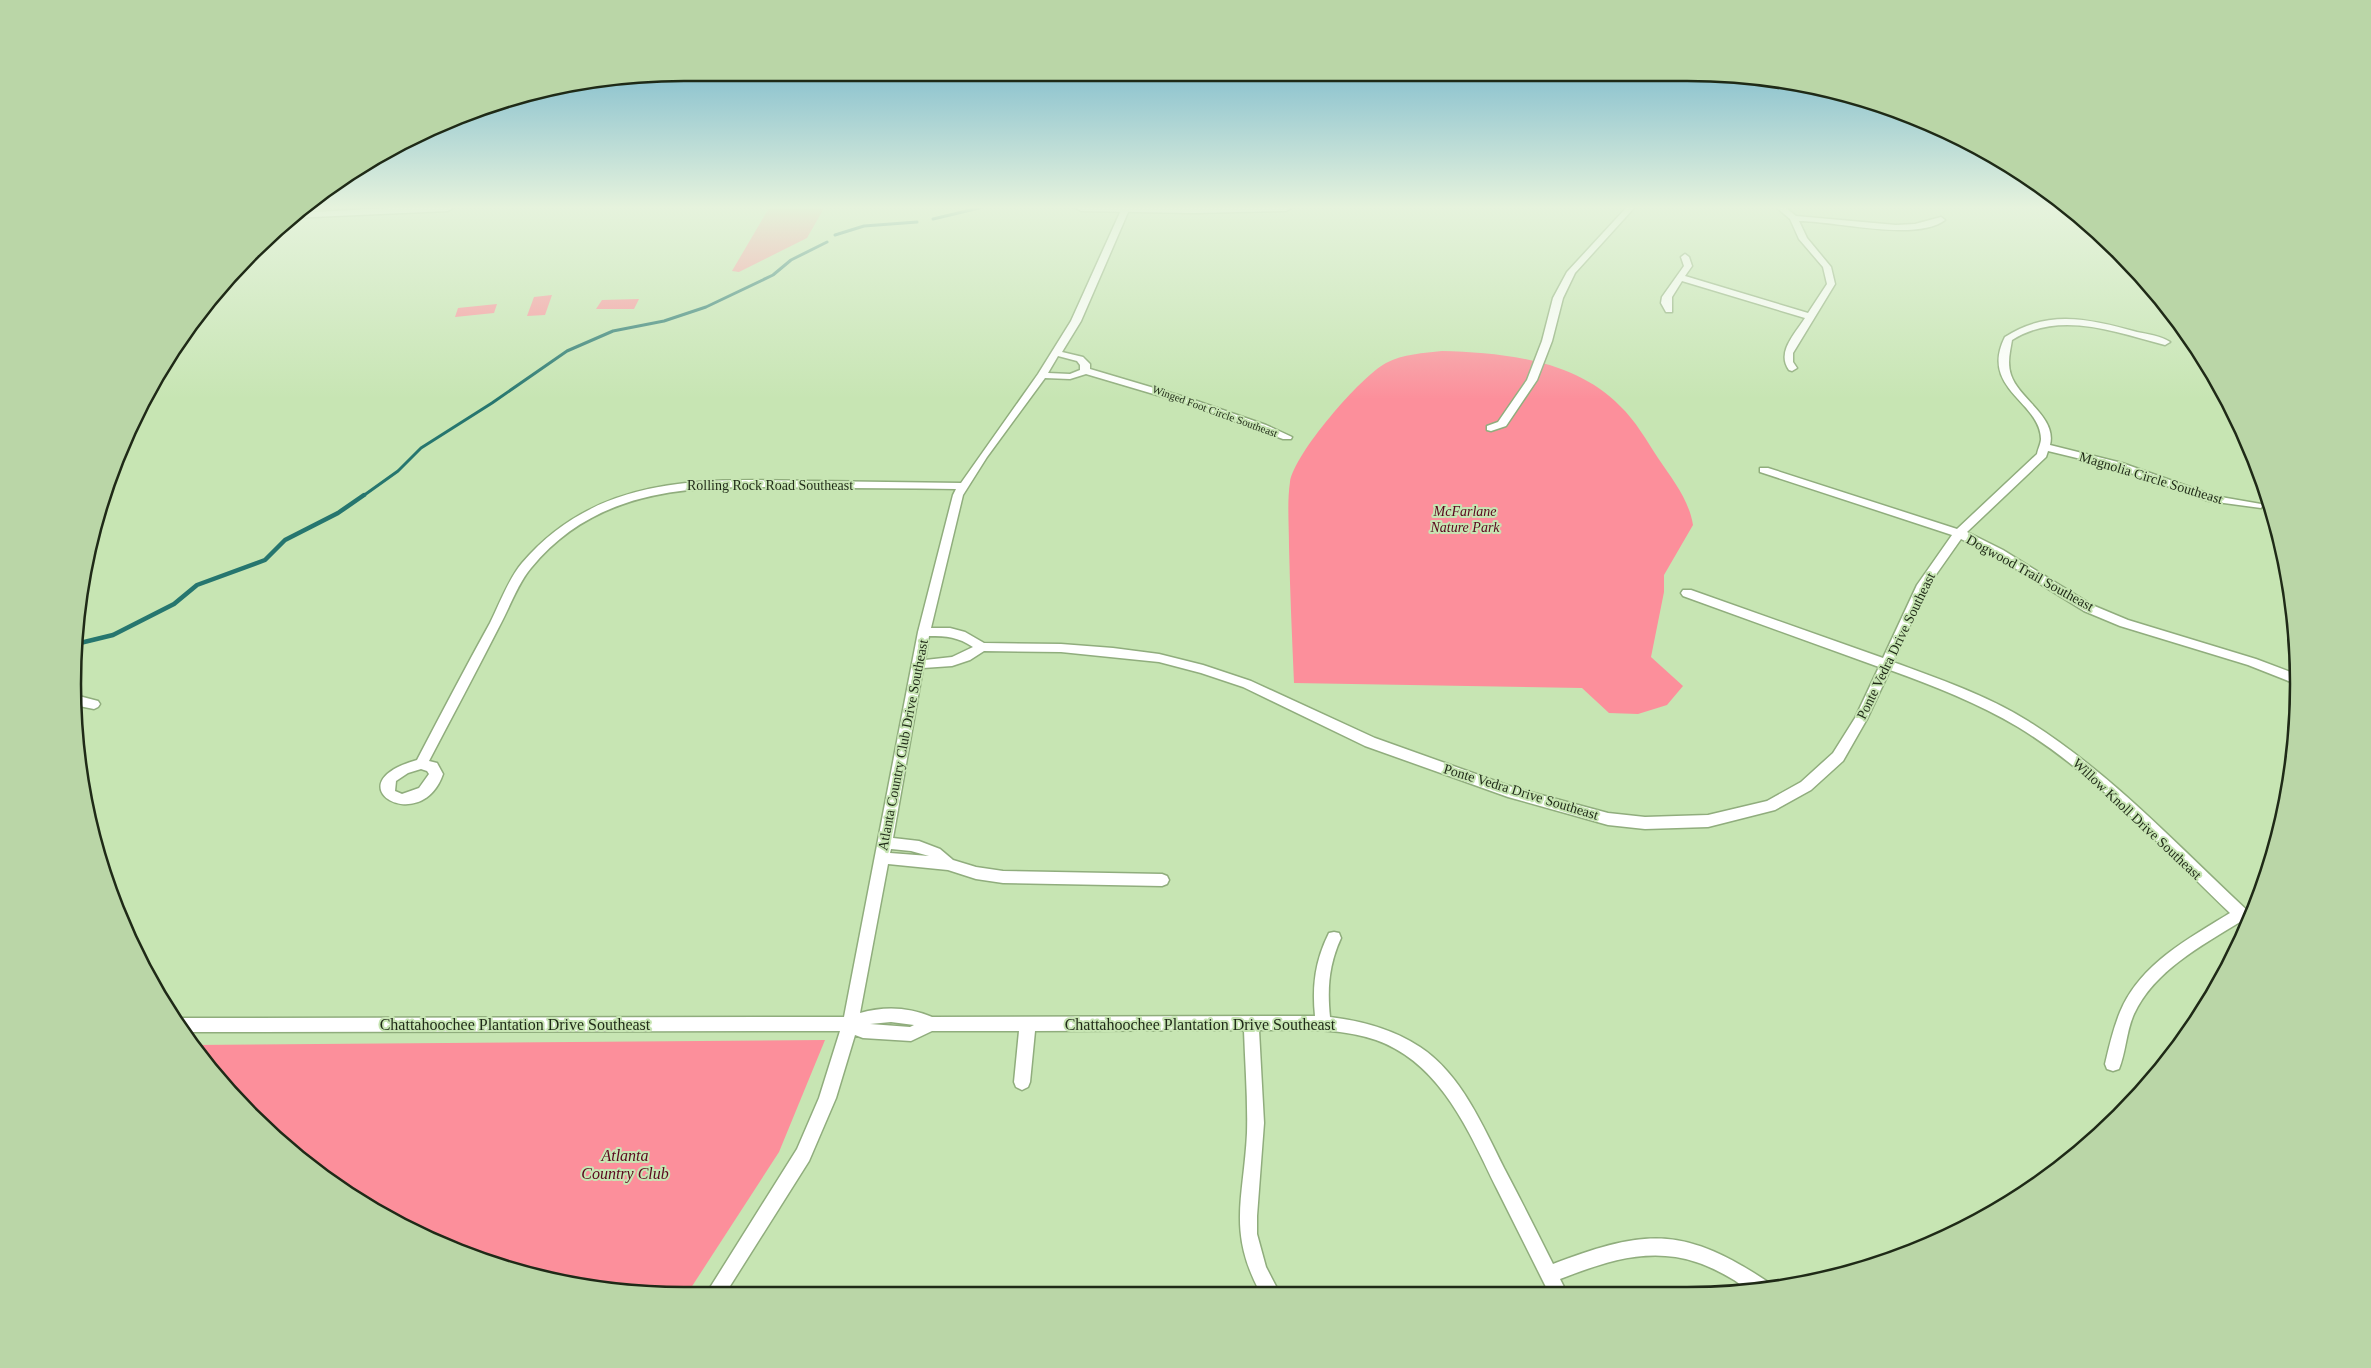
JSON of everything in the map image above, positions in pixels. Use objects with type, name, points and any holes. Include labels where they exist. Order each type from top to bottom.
[{"type":"street","name":"Atlanta Country Club Drive Southeast","points":[[720,1287],[757,1231],[802,1155],[832,1089],[851,1024],[924,632],[942,554],[962,486],[1042,375],[1088,296],[1098,272]]},
{"type":"street","points":[[1491,428],[1502,424],[1532,380],[1547,341],[1558,298],[1571,272]]},
{"type":"street","points":[[1670,310],[1666,303],[1667,297],[1685,272]]},
{"type":"street","points":[[1792,368],[1788,362],[1788,353],[1809,316],[1831,284],[1829,272]]},
{"type":"street","points":[[1682,278],[1809,316]]},
{"type":"street","points":[[2046,447],[2044,430],[2039,420],[2004,374],[2003,357],[2008,338],[2032,325],[2054,317],[2165,342]]},
{"type":"street","name":"Winged Foot Circle Southeast","points":[[1042,375],[1068,377],[1081,375],[1085,371],[1086,364],[1080,359],[1056,353]]},
{"type":"street","name":"Winged Foot Circle Southeast","points":[[1085,371],[1193,401],[1287,437]]},
{"type":"street","name":"Magnolia Circle Southeast","points":[[2046,447],[2118,465],[2213,499],[2257,506]]},
{"type":"street","name":"Ponte Vedra Drive Southeast","points":[[919,664],[946,664],[962,660],[982,648],[1062,648],[1159,658],[1202,669],[1247,684],[1370,742],[1460,774],[1570,809],[1608,819],[1645,823],[1708,821],[1770,806],[1806,786],[1838,757],[1861,719],[1923,585],[1959,533],[2042,455],[2046,447]]},
{"type":"street","name":"Dogwood Trail Southeast","points":[[1764,470],[1959,533],[1998,553],[2088,608],[2124,623],[2252,662],[2290,677]]},
{"type":"street","name":"Rolling Rock Road Southeast","points":[[421,764],[524,567],[547,542],[584,515],[633,495],[688,484],[962,486]]},
{"type":"street","name":"Willow Knoll Drive Southeast","points":[[1687,593],[1955,690],[1985,703],[2023,724],[2051,743],[2115,795],[2243,918]]},
{"type":"street","points":[[924,632],[950,632],[965,636],[982,648]]},
{"type":"street","points":[[82,701],[94,704]]},
{"type":"street","points":[[885,843],[905,844],[935,852],[948,864]]},
{"type":"street","points":[[882,858],[948,864],[976,873],[1003,877],[1162,880]]},
{"type":"street","points":[[2113,1064],[2130,1007],[2143,986],[2184,950],[2243,918]]},
{"type":"street","points":[[1323,1023],[1321,972],[1325,954],[1334,938]]},
{"type":"street","points":[[1251,1023],[1256,1135],[1252,1183],[1247,1207],[1248,1232],[1257,1272],[1267,1287]]},
{"type":"street","name":"Chattahoochee Plantation Drive Southeast","points":[[187,1025],[851,1024],[863,1031],[911,1034],[931,1024],[1323,1023],[1370,1031],[1406,1044],[1427,1061],[1447,1082],[1464,1106],[1477,1130],[1555,1287]]},
{"type":"street","points":[[1022,1082],[1028,1024]]},
{"type":"street","points":[[1549,1274],[1579,1262],[1618,1251],[1650,1246],[1682,1251],[1710,1259],[1754,1283]]},
{"type":"green space","points":[[552,295],[545,315],[527,316],[534,297]]},
{"type":"green space","points":[[639,299],[634,309],[596,309],[602,300]]},
{"type":"green space","points":[[497,304],[494,313],[455,317],[458,308]]},
{"type":"green space","name":"McFarlane Nature Park","points":[[1442,351],[1513,357],[1560,368],[1582,378],[1602,390],[1631,418],[1675,482],[1688,507],[1693,525],[1664,575],[1664,592],[1651,657],[1683,686],[1667,705],[1638,714],[1609,713],[1582,688],[1294,683],[1288,506],[1290,482],[1294,469],[1303,453],[1330,417],[1361,383],[1375,371],[1386,363],[1399,358],[1414,354]]},
{"type":"green space","name":"Atlanta Country Club","points":[[825,1040],[779,1152],[692,1287],[605,1282],[566,1275],[490,1255],[417,1225],[349,1185],[287,1137],[231,1081],[202,1045]]},
{"type":"waterway","points":[[363,496],[398,471],[421,448],[492,403],[567,351],[613,331],[664,321],[706,307],[777,272]]},
{"type":"waterway","points":[[83,642],[113,635],[174,604],[197,585],[265,560],[285,540],[338,513],[364,495]]}]
